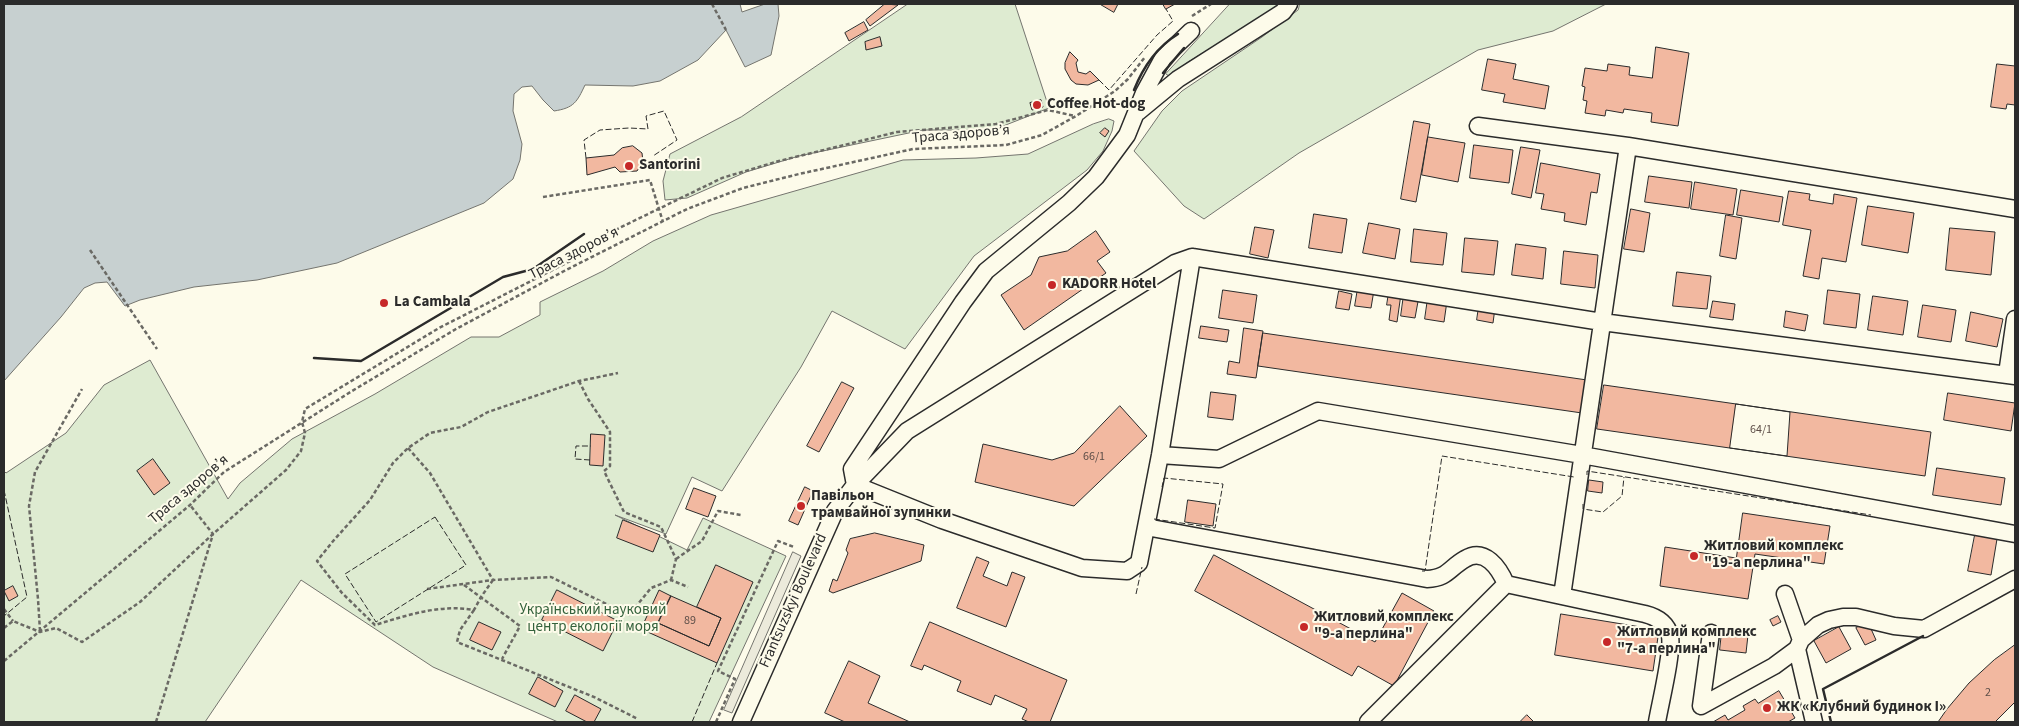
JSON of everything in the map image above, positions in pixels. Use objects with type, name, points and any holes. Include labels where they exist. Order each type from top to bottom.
[{"type":"street","points":[[1136,113],[1178,79],[1283,12],[1289,4]]},
{"type":"street","points":[[1190,25],[1163,58],[1144,93],[1127,135],[1096,177],[1069,203],[986,271],[963,302],[852,469],[855,485],[942,520],[1082,568],[1127,571],[1139,563],[1160,455],[1192,257],[1602,322],[2011,375],[2015,319]]},
{"type":"street","points":[[1478,126],[1628,146],[2015,209]]},
{"type":"street","points":[[1562,596],[1628,146]]},
{"type":"street","name":"Frantsuzskyi Boulevard","points":[[741,722],[820,540],[835,511],[855,485],[907,431],[1175,263],[1192,257]]},
{"type":"street","points":[[1160,455],[1219,459],[1318,411],[1582,455],[2015,534]]},
{"type":"street","points":[[1146,527],[1427,579],[1437,579],[1446,575],[1465,559],[1475,556],[1485,557],[1494,562],[1506,584]]},
{"type":"street","points":[[1711,633],[1701,706],[1774,666],[1818,625],[1829,620],[1856,617],[1894,626],[1924,629],[2015,580]]},
{"type":"street","points":[[1506,584],[1654,616],[1667,628],[1670,646],[1657,722]]},
{"type":"street","points":[[1368,722],[1506,584]]},
{"type":"street","points":[[1785,594],[1799,644],[1812,721]]},
{"type":"path","points":[[712,4],[726,30]]},
{"type":"path","points":[[1190,25],[1211,4]]},
{"type":"path","name":"Траса здоров’я","points":[[4,662],[190,504],[224,472],[302,422],[456,329],[566,270],[687,209],[743,188],[913,149],[1006,145],[1042,135],[1115,91],[1128,79],[1149,52]]},
{"type":"path","points":[[4,609],[13,620],[40,632],[56,628],[82,642],[140,602],[286,470],[301,451],[305,433],[302,422],[305,409],[439,328],[578,257],[607,234],[722,178],[779,160],[898,132],[996,124],[1048,110],[1076,116]]},
{"type":"path","points":[[543,198],[650,180],[662,222]]},
{"type":"path","points":[[90,250],[157,350]]},
{"type":"path","points":[[474,610],[457,607],[424,611],[375,624],[342,593],[317,561],[370,500],[393,463],[408,448],[430,433],[461,427],[488,412],[580,382],[618,373]]},
{"type":"path","points":[[580,382],[588,399],[610,432],[610,466],[604,471],[624,512],[661,527],[676,559],[671,580]]},
{"type":"path","points":[[40,632],[28,506],[36,472],[82,389]]},
{"type":"path","points":[[408,448],[430,473],[493,580]]},
{"type":"path","points":[[190,504],[213,534]]},
{"type":"path","points":[[676,559],[702,541],[718,511],[741,515]]},
{"type":"path","points":[[156,722],[213,534]]},
{"type":"path","points":[[716,722],[735,679],[718,671],[778,541],[794,546]]},
{"type":"path","points":[[428,589],[493,580],[551,577],[629,615],[651,588],[671,580],[688,587]]},
{"type":"path","points":[[493,580],[460,630],[457,642],[594,698],[638,719]]},
{"type":"path","points":[[463,584],[520,626],[502,659]]},
{"type":"path","points":[[4,628],[13,620]]},
{"type":"green space","points":[[908,4],[1015,4],[1049,108],[993,130],[923,130],[799,156],[746,172],[687,198],[665,200],[663,181],[670,154],[741,117]]},
{"type":"green space","points":[[1230,4],[1278,4],[1267,14],[1188,62],[1169,76],[1166,74]]},
{"type":"green space","points":[[1300,4],[1606,4],[1553,31],[1478,50],[1299,153],[1204,219],[1184,206],[1134,151],[1162,111],[1182,91],[1262,37],[1298,10]]},
{"type":"green space","name":"Український науковий центр екології моря","points":[[1109,119],[1114,121],[1112,131],[1103,151],[1087,170],[974,256],[905,349],[832,311],[801,367],[722,491],[692,477],[666,534],[615,515],[687,550],[703,518],[786,556],[709,722],[558,722],[433,667],[301,580],[205,722],[4,722],[4,471],[6,473],[66,433],[104,385],[150,360],[228,499],[240,483],[292,439],[375,394],[471,337],[499,337],[540,315],[540,302],[603,271],[653,241],[711,215],[903,160],[976,158],[1028,154],[1093,124]]},
{"type":"shaded area","points":[[4,4],[740,4],[742,12],[765,4],[778,4],[779,16],[771,55],[745,67],[726,30],[698,60],[660,81],[633,86],[585,85],[574,103],[561,110],[554,111],[532,86],[522,87],[514,94],[513,111],[522,144],[520,160],[513,179],[484,203],[337,263],[257,280],[194,287],[140,300],[125,306],[107,282],[95,283],[84,288],[4,381]]},
{"type":"shaded area","points":[[793,552],[801,556],[732,713],[724,710]]},
{"type":"building","points":[[885,4],[898,5],[870,26],[866,20]]},
{"type":"building","points":[[1100,4],[1118,4],[1114,12]]},
{"type":"building","points":[[1163,4],[1175,4],[1166,9]]},
{"type":"building","points":[[864,22],[868,30],[849,41],[845,33]]},
{"type":"building","points":[[880,37],[882,46],[866,50],[865,42]]},
{"type":"building","points":[[1656,47],[1689,53],[1678,126],[1651,122],[1652,113],[1624,109],[1623,113],[1606,110],[1605,116],[1585,113],[1587,101],[1583,100],[1585,87],[1582,86],[1585,68],[1607,71],[1608,64],[1630,67],[1629,75],[1652,78]]},
{"type":"building","points":[[1070,52],[1078,60],[1076,63],[1078,72],[1086,74],[1090,71],[1099,80],[1088,85],[1076,84],[1071,80],[1065,69],[1065,63]]},
{"type":"building","points":[[1488,59],[1516,64],[1513,79],[1549,86],[1545,109],[1503,102],[1505,94],[1482,90]]},
{"type":"building","points":[[1997,64],[2015,66],[2015,105],[2007,104],[2006,109],[1991,107]]},
{"type":"building","name":"Coffee Hot-dog","points":[[1041,100],[1043,107],[1032,110],[1030,103]]},
{"type":"building","points":[[1414,121],[1430,124],[1416,202],[1401,199]]},
{"type":"building","points":[[1105,128],[1109,131],[1105,137],[1100,133]]},
{"type":"building","points":[[1428,137],[1465,143],[1458,182],[1422,175]]},
{"type":"building","points":[[1474,145],[1513,150],[1509,183],[1470,178]]},
{"type":"building","points":[[633,146],[642,153],[643,162],[637,171],[620,172],[615,167],[587,175],[586,158],[614,155],[622,148]]},
{"type":"building","points":[[1521,147],[1540,150],[1531,198],[1512,194]]},
{"type":"building","points":[[1541,163],[1600,174],[1597,193],[1591,192],[1586,225],[1564,221],[1565,213],[1541,209],[1544,194],[1536,193]]},
{"type":"building","points":[[1649,176],[1692,182],[1689,208],[1645,202]]},
{"type":"building","points":[[1695,182],[1737,189],[1733,215],[1691,209]]},
{"type":"building","points":[[1741,190],[1783,197],[1779,222],[1737,215]]},
{"type":"building","points":[[1789,191],[1810,194],[1809,200],[1833,204],[1834,194],[1857,198],[1846,262],[1822,258],[1819,279],[1803,276],[1811,230],[1783,225]]},
{"type":"building","points":[[1868,206],[1914,213],[1908,253],[1862,245]]},
{"type":"building","points":[[1631,209],[1650,213],[1644,252],[1624,249]]},
{"type":"building","points":[[1314,214],[1347,219],[1342,253],[1309,248]]},
{"type":"building","points":[[1726,215],[1742,218],[1736,259],[1720,256]]},
{"type":"building","points":[[1369,223],[1400,229],[1395,259],[1363,253]]},
{"type":"building","points":[[1255,227],[1274,230],[1268,258],[1250,254]]},
{"type":"building","points":[[1950,228],[1995,232],[1991,275],[1946,270]]},
{"type":"building","points":[[1414,229],[1447,233],[1443,265],[1411,262]]},
{"type":"building","name":"KADORR Hotel","points":[[1096,231],[1110,252],[1097,261],[1106,273],[1024,330],[1001,295],[1031,275],[1039,257],[1067,251]]},
{"type":"building","points":[[1465,238],[1498,241],[1494,275],[1462,272]]},
{"type":"building","points":[[1516,244],[1546,248],[1543,279],[1512,275]]},
{"type":"building","points":[[1564,251],[1598,255],[1595,288],[1561,284]]},
{"type":"building","points":[[1677,272],[1711,276],[1707,309],[1673,306]]},
{"type":"building","points":[[1358,288],[1374,290],[1371,308],[1355,306]]},
{"type":"building","points":[[1223,290],[1257,295],[1253,323],[1219,318]]},
{"type":"building","points":[[1828,290],[1860,294],[1856,328],[1824,324]]},
{"type":"building","points":[[1339,291],[1352,294],[1349,310],[1336,308]]},
{"type":"building","points":[[1389,292],[1401,294],[1397,322],[1389,320],[1391,305],[1387,305]]},
{"type":"building","points":[[1404,294],[1419,296],[1415,318],[1401,316]]},
{"type":"building","points":[[1873,296],[1908,301],[1903,335],[1868,330]]},
{"type":"building","points":[[1428,298],[1447,301],[1444,322],[1425,319]]},
{"type":"building","points":[[1713,301],[1735,304],[1733,320],[1710,317]]},
{"type":"building","points":[[1923,305],[1956,310],[1951,342],[1918,337]]},
{"type":"building","points":[[1479,306],[1495,308],[1493,323],[1477,320]]},
{"type":"building","points":[[1786,311],[1808,315],[1805,331],[1784,327]]},
{"type":"building","points":[[1971,312],[2003,319],[1997,347],[1966,341]]},
{"type":"building","points":[[1201,326],[1229,330],[1227,342],[1199,338]]},
{"type":"building","points":[[1244,328],[1263,331],[1256,378],[1227,374],[1229,361],[1239,363]]},
{"type":"building","points":[[1263,333],[1587,380],[1582,413],[1258,366]]},
{"type":"building","points":[[842,382],[854,388],[819,452],[807,446]]},
{"type":"building","points":[[1604,385],[1931,432],[1925,476],[1597,429]]},
{"type":"building","points":[[1211,392],[1236,395],[1233,420],[1208,417]]},
{"type":"building","points":[[1948,393],[2015,403],[2011,431],[1944,420]]},
{"type":"building","points":[[1736,404],[1790,412],[1787,456],[1730,448]]},
{"type":"building","points":[[1120,406],[1147,436],[1074,506],[975,482],[983,444],[1052,460],[1074,453]]},
{"type":"building","points":[[591,434],[605,435],[603,466],[590,465]]},
{"type":"building","points":[[153,459],[170,483],[154,495],[137,471]]},
{"type":"building","points":[[1937,468],[2005,478],[2001,505],[1933,495]]},
{"type":"building","points":[[1589,480],[1603,482],[1602,493],[1588,491]]},
{"type":"building","name":"Павільон трамвайної зупинки","points":[[805,487],[813,491],[798,525],[789,521]]},
{"type":"building","points":[[694,488],[716,496],[708,517],[686,509]]},
{"type":"building","points":[[1188,500],[1216,504],[1213,526],[1185,522]]},
{"type":"building","name":"Житловий комплекс \"19-а перлина\"","points":[[1743,513],[1830,526],[1824,564],[1755,554],[1748,599],[1660,586],[1665,547],[1736,558]]},
{"type":"building","points":[[623,520],[660,535],[653,552],[617,538]]},
{"type":"building","points":[[875,533],[924,545],[921,561],[833,593],[829,591],[833,579],[837,581],[848,553],[846,550],[850,539]]},
{"type":"building","points":[[1975,535],[1997,539],[1991,575],[1968,571]]},
{"type":"building","name":"Житловий комплекс \"9-а перлина\"","points":[[1214,555],[1375,642],[1402,593],[1434,611],[1394,686],[1358,666],[1352,676],[1195,591]]},
{"type":"building","points":[[977,557],[989,562],[983,576],[1007,586],[1012,572],[1025,577],[1006,627],[957,608]]},
{"type":"building","points":[[716,565],[753,582],[717,663],[641,629],[659,590],[671,596],[658,623],[709,646],[721,618],[697,607]]},
{"type":"building","points":[[13,586],[18,596],[9,601],[4,591]]},
{"type":"building","points":[[557,590],[618,621],[603,651],[542,620]]},
{"type":"building","points":[[671,596],[721,618],[709,646],[658,623]]},
{"type":"building","name":"Житловий комплекс \"7-а перлина\"","points":[[1561,614],[1659,630],[1653,671],[1555,655]]},
{"type":"building","points":[[1778,616],[1781,622],[1773,626],[1770,620]]},
{"type":"building","points":[[479,622],[501,632],[492,650],[470,640]]},
{"type":"building","points":[[930,622],[1067,680],[1050,722],[1029,722],[1022,719],[1027,709],[995,695],[991,705],[957,691],[961,681],[924,665],[922,670],[911,666]]},
{"type":"building","points":[[1868,622],[1876,640],[1865,645],[1856,628]]},
{"type":"building","points":[[1839,627],[1851,649],[1826,663],[1814,641]]},
{"type":"building","points":[[1722,631],[1748,635],[1746,653],[1720,650]]},
{"type":"building","points":[[2015,645],[2015,702],[1995,722],[1938,722],[1969,683],[1994,660]]},
{"type":"building","points":[[849,661],[880,676],[868,703],[910,722],[845,722],[825,713]]},
{"type":"building","points":[[538,677],[563,691],[555,707],[529,694]]},
{"type":"building","name":"ЖК «Клубний будинок I»","points":[[1779,691],[1795,718],[1788,722],[1713,722],[1725,715],[1728,720],[1745,710],[1743,706],[1755,699],[1758,703]]},
{"type":"building","points":[[575,695],[601,709],[594,722],[587,722],[566,711]]},
{"type":"building","points":[[1527,715],[1534,722],[1520,722]]},
{"type":"fence","points":[[1099,80],[1109,90],[1157,35],[1173,21],[1166,9]]},
{"type":"fence","points":[[586,158],[584,140],[600,130],[648,129],[646,116],[664,111],[677,140],[653,156]]},
{"type":"fence","points":[[590,460],[575,459],[576,446],[591,446]]},
{"type":"fence","points":[[1422,571],[1425,571],[1442,456],[1574,477]]},
{"type":"fence","points":[[1587,475],[1587,471],[1871,515]]},
{"type":"fence","points":[[1583,504],[1583,509],[1603,512],[1622,496],[1624,477]]},
{"type":"fence","points":[[1154,519],[1215,528],[1223,484],[1164,478],[1162,487]]},
{"type":"fence","points":[[4,490],[27,597],[4,616]]},
{"type":"fence","points":[[435,517],[466,565],[376,622],[345,574],[435,517]]},
{"type":"fence","points":[[1136,594],[1142,567]]},
{"type":"fence","points":[[692,722],[717,663]]},
{"type":"wall","points":[[1134,90],[1142,73],[1157,51],[1178,34]]},
{"type":"wall","points":[[1163,73],[1184,48]]},
{"type":"wall","points":[[314,358],[361,361],[503,277],[533,269],[584,234]]},
{"type":"wall","points":[[1831,722],[1823,689],[1923,636]]},
{"type":"place","name":"Coffee Hot-dog","points":[[1037,105]]},
{"type":"place","name":"Santorini","points":[[629,166]]},
{"type":"place","name":"KADORR Hotel","points":[[1052,285]]},
{"type":"place","name":"La Cambala","points":[[384,303]]},
{"type":"place","name":"Павільон трамвайної зупинки","points":[[801,506]]},
{"type":"place","name":"Житловий комплекс \"19-а перлина\"","points":[[1694,556]]},
{"type":"place","name":"Житловий комплекс \"9-а перлина\"","points":[[1304,627]]},
{"type":"place","name":"Житловий комплекс \"7-а перлина\"","points":[[1607,642]]},
{"type":"place","name":"ЖК «Клубний будинок I»","points":[[1767,708]]}]
